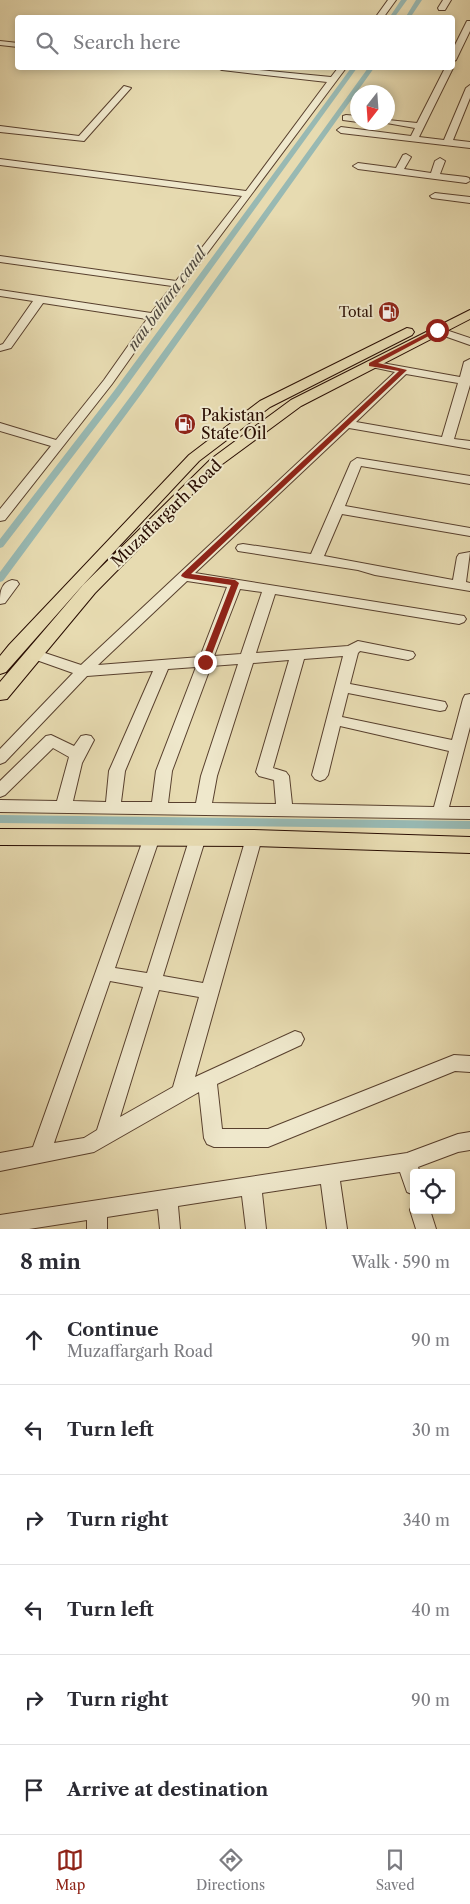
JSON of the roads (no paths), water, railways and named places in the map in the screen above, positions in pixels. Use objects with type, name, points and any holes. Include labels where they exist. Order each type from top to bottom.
[{"type":"main road","name":"Muzaffargarh Road","points":[[0,694],[90,589],[106,561],[194,458],[265,404],[470,302]]},
{"type":"main road","name":"Muzaffargarh Road","points":[[0,668],[15,649],[106,561],[216,462],[296,403],[470,314]]},
{"type":"main road","points":[[0,837],[198,837],[470,845]]},
{"type":"street","points":[[381,15],[392,0]]},
{"type":"street","points":[[442,8],[447,0]]},
{"type":"street","points":[[455,54],[470,23]]},
{"type":"street","points":[[0,43],[15,45]]},
{"type":"street","points":[[240,70],[333,80]]},
{"type":"street","points":[[0,517],[108,382],[178,284],[340,70]]},
{"type":"street","points":[[414,138],[448,70]]},
{"type":"street","points":[[0,129],[81,139],[127,88]]},
{"type":"street","points":[[447,143],[470,88]]},
{"type":"street","points":[[346,118],[350,118]]},
{"type":"street","points":[[395,123],[420,126]]},
{"type":"street","points":[[341,130],[470,146]]},
{"type":"street","points":[[399,171],[406,157]]},
{"type":"street","points":[[434,176],[440,161]]},
{"type":"street","points":[[0,162],[248,194]]},
{"type":"street","points":[[358,166],[434,176],[469,177]]},
{"type":"street","points":[[436,196],[470,200]]},
{"type":"street","points":[[0,259],[178,284]]},
{"type":"street","points":[[0,293],[154,317]]},
{"type":"street","points":[[0,348],[7,346],[40,299]]},
{"type":"street","points":[[437,330],[470,342]]},
{"type":"street","points":[[446,441],[466,382],[470,362]]},
{"type":"street","points":[[371,364],[466,382]]},
{"type":"street","points":[[0,758],[83,671],[404,370]]},
{"type":"street","points":[[347,424],[470,445]]},
{"type":"street","points":[[0,427],[57,444]]},
{"type":"street","points":[[316,560],[357,462],[470,480]]},
{"type":"street","points":[[338,509],[470,532]]},
{"type":"street","points":[[243,548],[464,586],[464,557],[470,556]]},
{"type":"street","points":[[185,576],[459,619]]},
{"type":"street","points":[[159,808],[164,771],[235,583]]},
{"type":"street","points":[[0,600],[12,584]]},
{"type":"street","points":[[203,809],[208,776],[270,588]]},
{"type":"street","points":[[34,654],[83,671],[351,651],[358,646],[408,655]]},
{"type":"street","points":[[320,775],[351,651]]},
{"type":"street","points":[[285,810],[281,776],[264,772],[298,654]]},
{"type":"street","points":[[113,808],[117,770],[163,665]]},
{"type":"street","points":[[342,687],[440,706]]},
{"type":"street","points":[[440,813],[470,699]]},
{"type":"street","points":[[334,720],[457,747]]},
{"type":"street","points":[[0,791],[52,740],[78,754]]},
{"type":"street","points":[[64,807],[78,754],[86,740]]},
{"type":"street","points":[[0,806],[470,813]]},
{"type":"street","points":[[40,1155],[152,837]]},
{"type":"street","points":[[105,1136],[198,837]]},
{"type":"street","points":[[181,1092],[254,838]]},
{"type":"street","points":[[104,973],[210,992]]},
{"type":"street","points":[[0,1162],[87,1146],[181,1092],[295,1039]]},
{"type":"street","points":[[207,1080],[214,1138],[268,1138],[454,1063],[470,1064]]},
{"type":"street","points":[[0,1224],[407,1162],[458,1143],[470,1141]]},
{"type":"street","points":[[407,1162],[410,1172]]},
{"type":"street","points":[[329,1174],[337,1229]]},
{"type":"street","points":[[251,1186],[256,1229]]},
{"type":"street","points":[[167,1198],[170,1229]]},
{"type":"street","points":[[97,1209],[97,1229]]},
{"type":"street","points":[[421,1214],[426,1229]]},
{"type":"waterway","name":"nau bahara canal","points":[[393,15],[404,0]]},
{"type":"waterway","points":[[409,15],[419,0]]},
{"type":"waterway","name":"nau bahara canal","points":[[0,545],[117,393],[353,70]]},
{"type":"waterway","points":[[0,579],[139,391],[370,70]]},
{"type":"waterway","points":[[0,819],[470,825]]},
{"type":"place","name":"Total","points":[[389,312]]},
{"type":"place","name":"Pakistan State Oil","points":[[185,424]]}]
